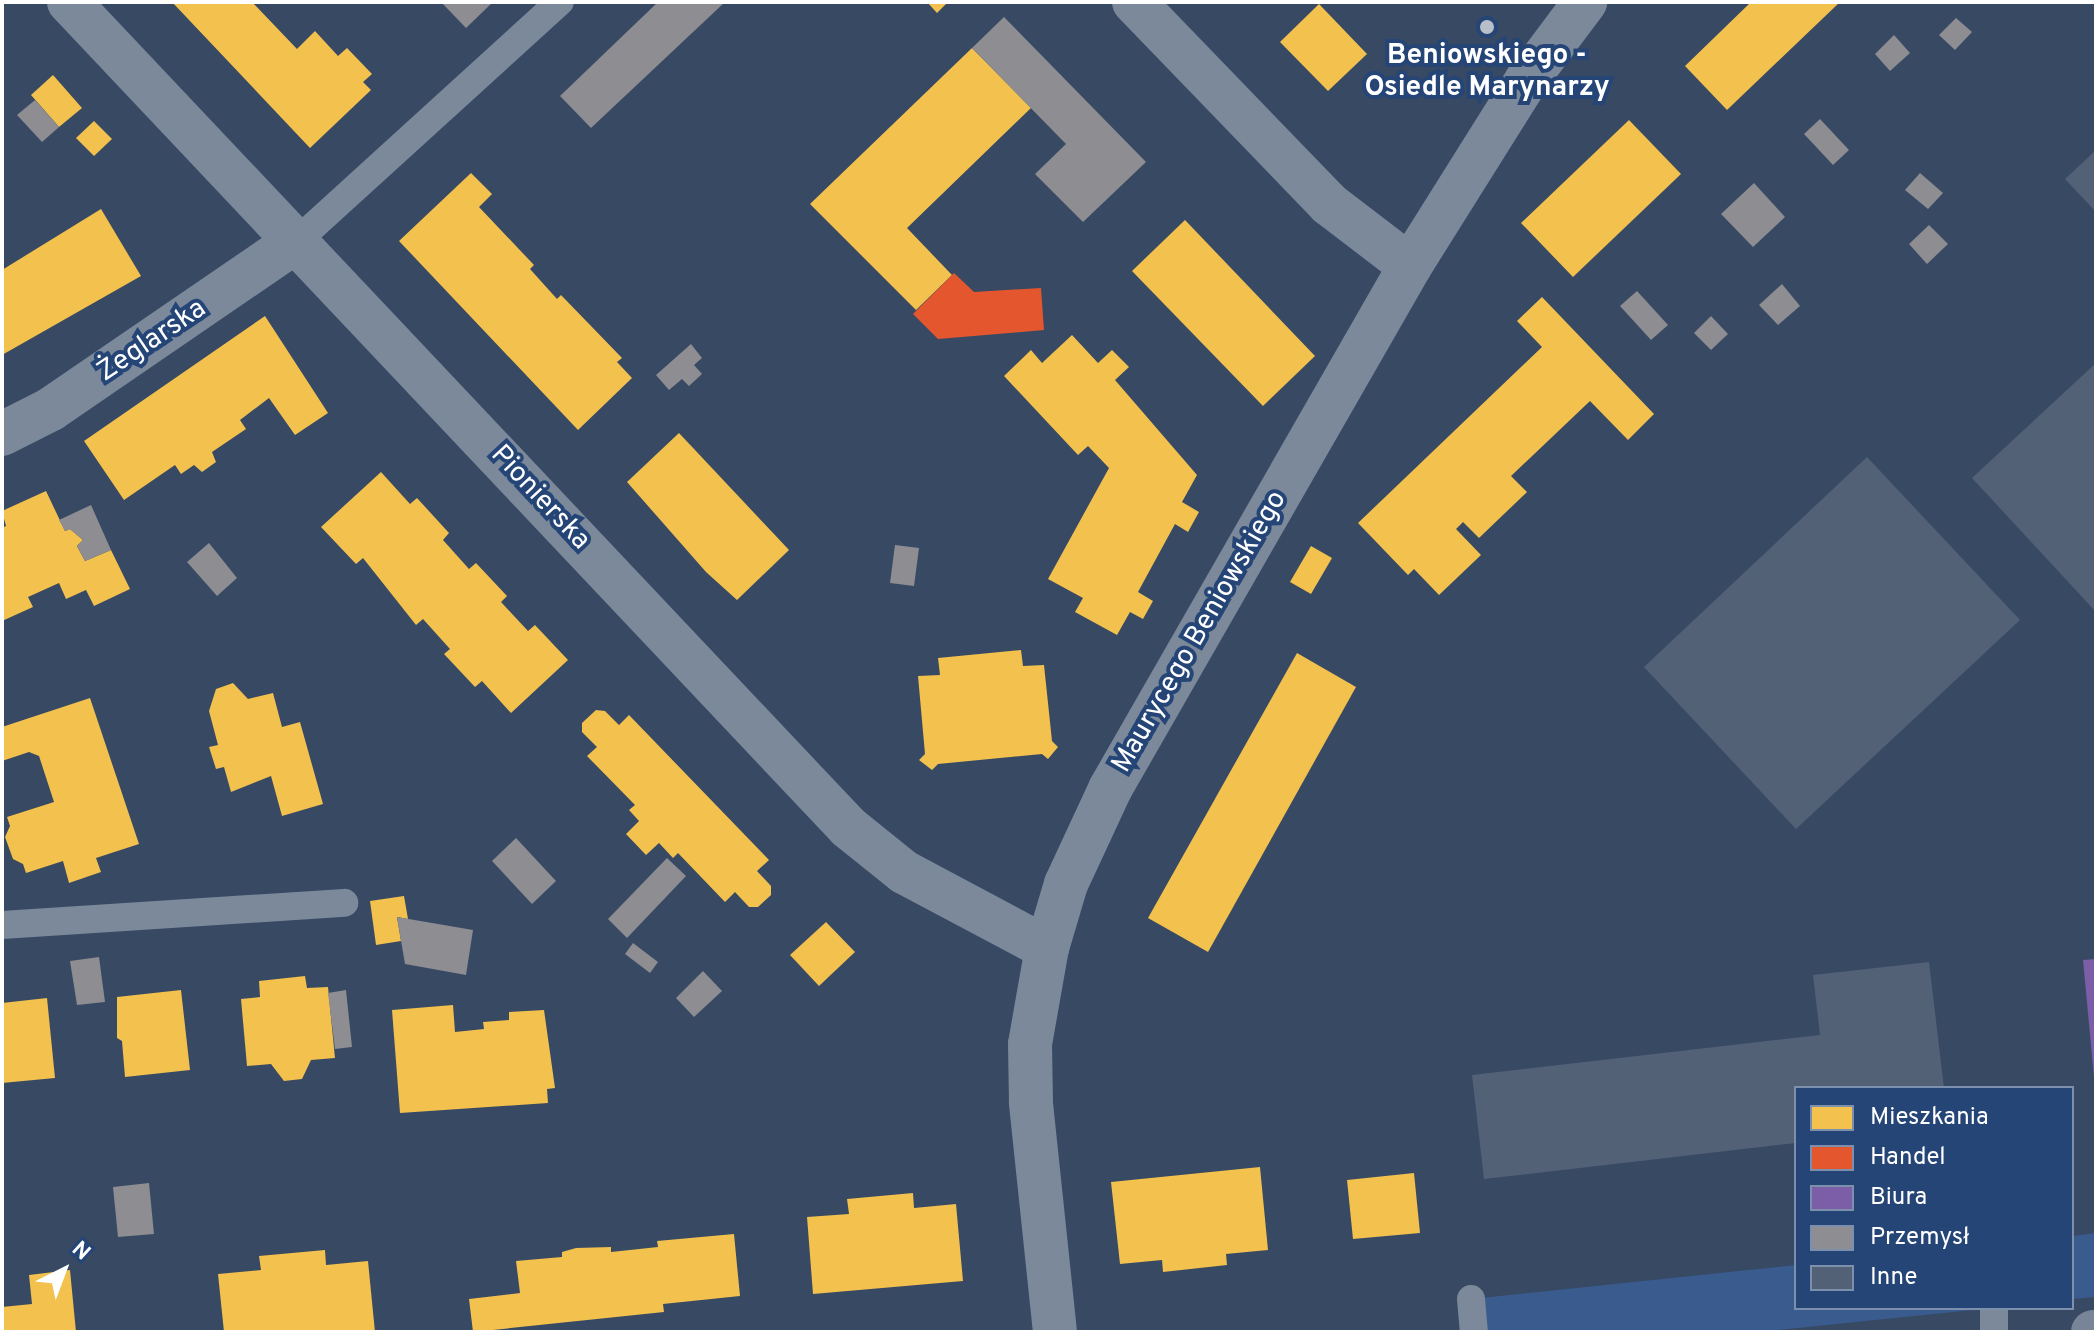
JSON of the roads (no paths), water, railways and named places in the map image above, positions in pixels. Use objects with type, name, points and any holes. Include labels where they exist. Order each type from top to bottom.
[{"type":"street","name":"Pionierska","points":[[69,2],[298,240],[848,827],[904,872],[1047,948]]},
{"type":"street","points":[[1134,2],[1329,204],[1410,266]]},
{"type":"street","name":"Maurycego Beniowskiego","points":[[1055,1332],[1031,1102],[1030,1044],[1047,948],[1066,884],[1110,789],[1410,266],[1526,81],[1585,2]]},
{"type":"street","name":"Żeglarska","points":[[2,434],[51,409],[298,240]]},
{"type":"lane","points":[[298,240],[560,2]]},
{"type":"lane","points":[[2,925],[344,903]]},
{"type":"lane","points":[[1471,1299],[1474,1332]]},
{"type":"lane","points":[[1994,1310],[1994,1332]]},
{"type":"place","name":"Beniowskiego - Osiedle Marynarzy","points":[[1487,27]]}]
